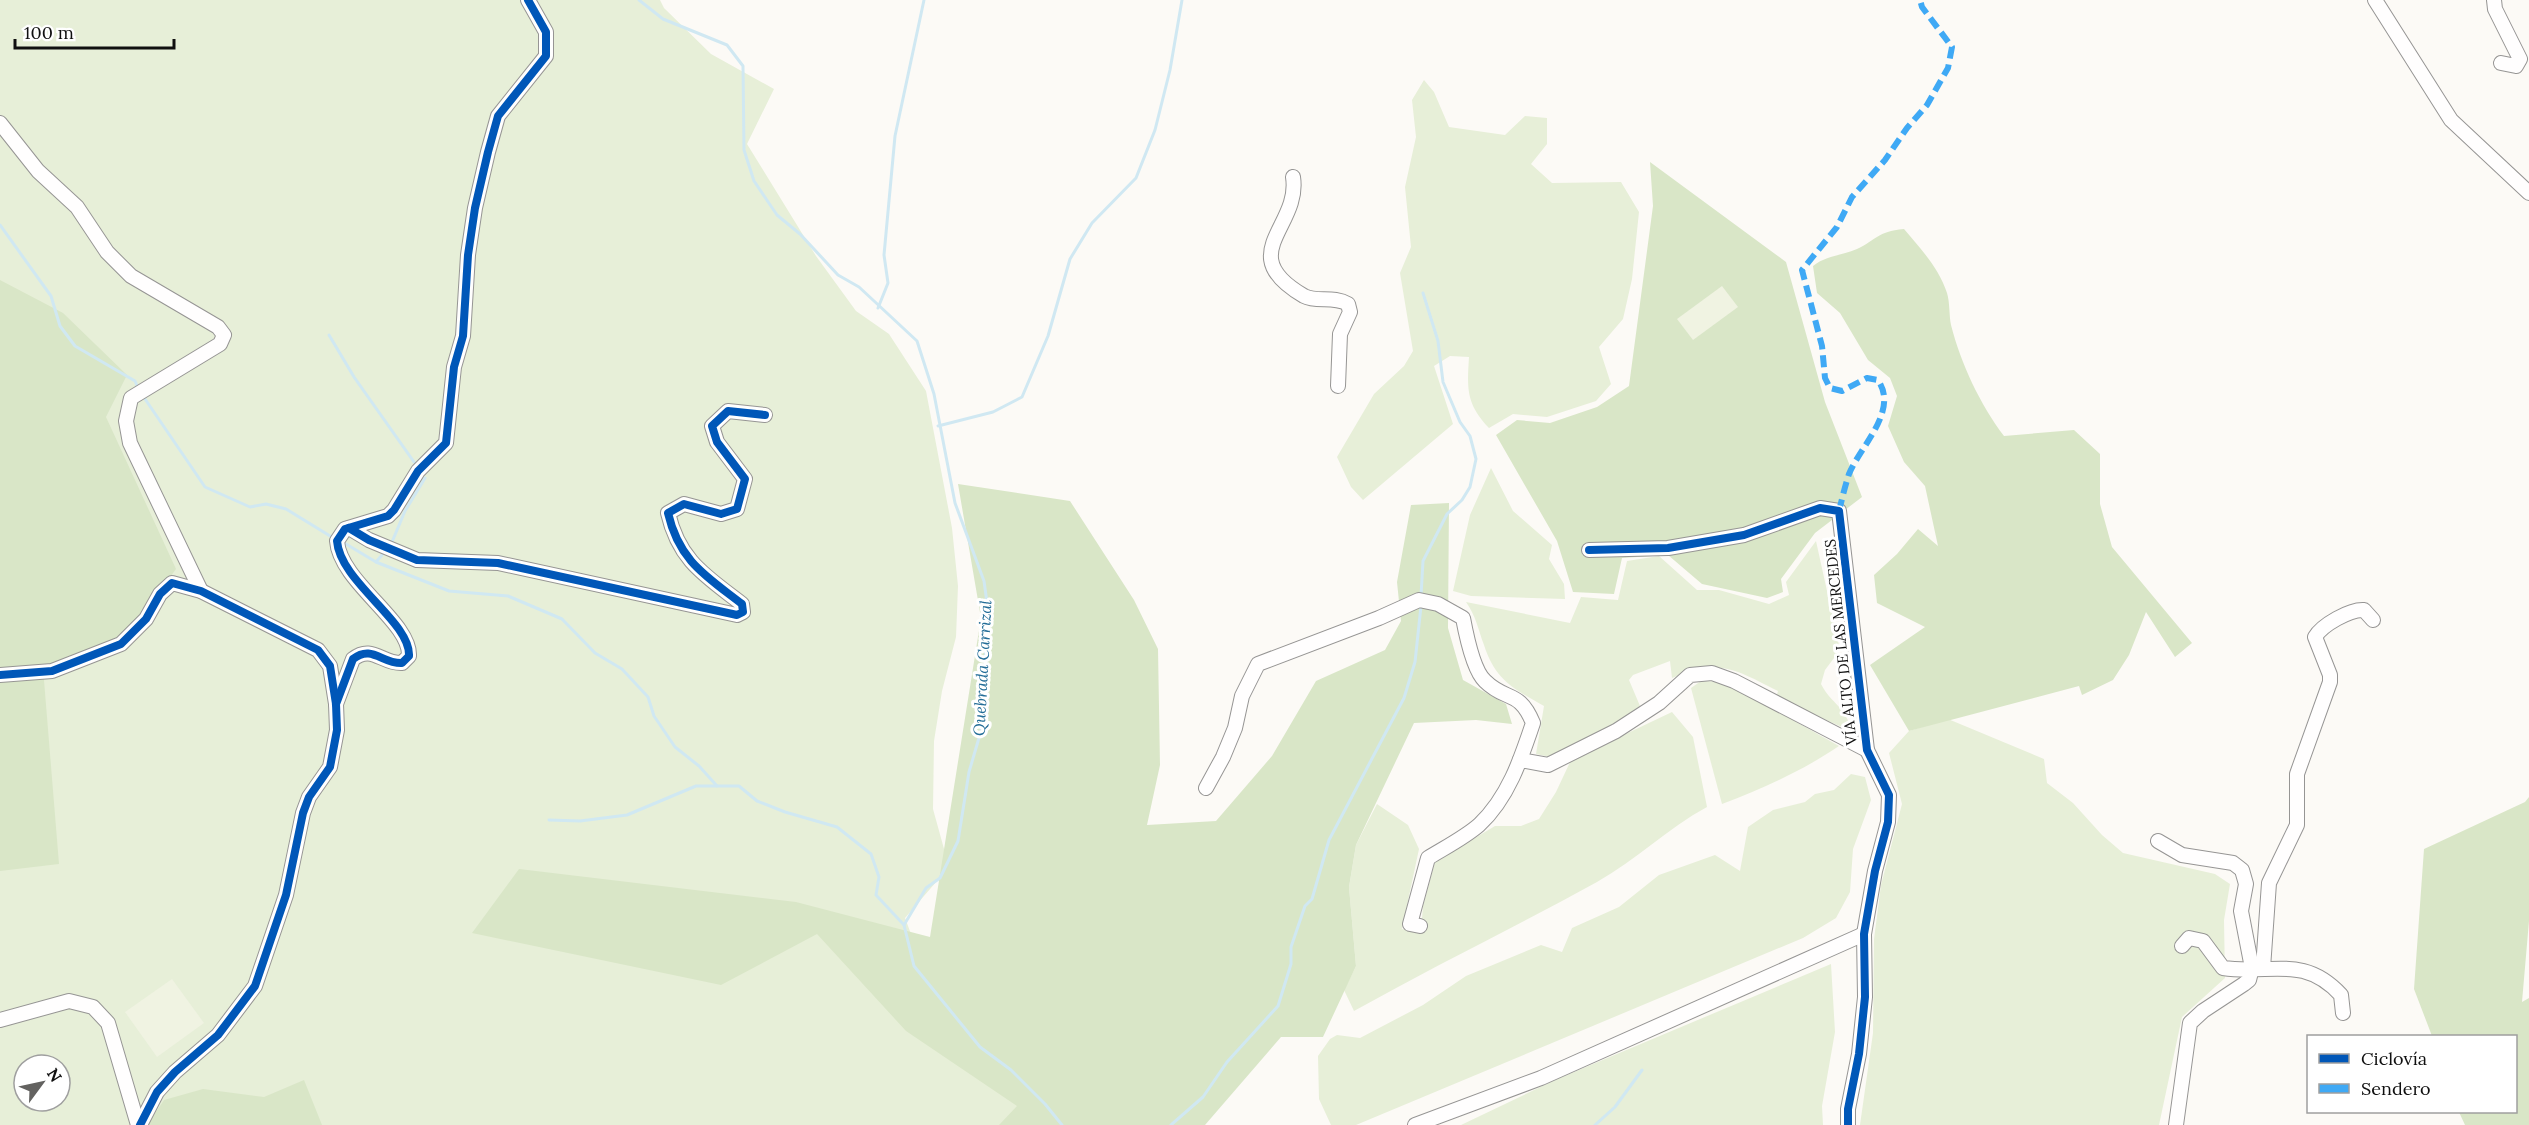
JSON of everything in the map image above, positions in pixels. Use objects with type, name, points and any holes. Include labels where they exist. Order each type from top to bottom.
[{"type":"street","points":[[336,704],[353,658],[360,654],[374,652],[391,661],[402,663],[409,656],[402,633],[375,604],[340,554],[337,541],[339,534],[349,528],[383,518],[394,510],[417,471],[446,443],[454,367],[463,336],[475,208],[488,152],[498,116],[546,57],[546,32],[528,0]]},
{"type":"street","points":[[2375,0],[2408,48],[2431,92],[2451,120],[2529,193]]},
{"type":"street","points":[[2494,0],[2495,9],[2520,59],[2516,66],[2501,63]]},
{"type":"street","points":[[0,123],[38,171],[77,207],[107,252],[131,276],[218,327],[224,335],[220,344],[131,398],[126,421],[130,443],[201,591]]},
{"type":"street","points":[[1293,177],[1295,190],[1274,238],[1271,261],[1279,280],[1308,298],[1338,298],[1348,304],[1350,312],[1340,334],[1338,386]]},
{"type":"street","points":[[349,528],[369,540],[417,560],[498,563],[736,615],[743,612],[742,604],[693,566],[674,536],[668,513],[684,504],[721,514],[737,509],[745,479],[717,442],[712,426],[728,411],[765,415]]},
{"type":"street","name":"VÍA ALTO DE LAS MERCEDES","points":[[1589,550],[1668,548],[1744,535],[1820,508],[1839,511],[1867,750],[1888,795],[1888,822],[1875,871],[1864,934],[1865,997],[1859,1054],[1848,1109],[1848,1125]]},
{"type":"street","points":[[0,675],[52,671],[121,644],[146,619],[160,594],[172,583],[201,591],[318,650],[330,666],[336,704],[336,730],[330,768],[309,797],[303,813],[286,895],[255,986],[218,1035],[175,1072],[157,1092],[139,1125]]},
{"type":"street","points":[[1206,788],[1223,757],[1235,728],[1242,696],[1258,664],[1379,618],[1419,600],[1438,604],[1463,618],[1468,642],[1482,679],[1497,691],[1517,698],[1527,707],[1533,723],[1508,788],[1484,820],[1428,858],[1410,924],[1420,926]]},
{"type":"street","points":[[2176,1125],[2190,1023],[2209,1006],[2249,980],[2258,968],[2269,883],[2297,825],[2297,774],[2330,682],[2330,675],[2315,637],[2320,630],[2354,610],[2364,610],[2373,620]]},
{"type":"street","points":[[1520,760],[1548,765],[1616,730],[1659,704],[1681,681],[1700,673],[1720,675],[1734,681],[1867,750]]},
{"type":"street","points":[[2157,841],[2182,855],[2233,863],[2242,870],[2246,884],[2241,911],[2258,968]]},
{"type":"street","points":[[1415,1125],[1541,1078],[1864,934]]},
{"type":"street","points":[[2182,946],[2189,938],[2197,938],[2208,947],[2221,967],[2306,970],[2320,976],[2341,995],[2343,1013]]},
{"type":"street","points":[[0,1020],[69,1001],[93,1007],[108,1023],[139,1125]]},
{"type":"green space","points":[[0,0],[660,0],[664,8],[711,54],[774,89],[747,144],[816,256],[856,311],[889,334],[926,391],[952,528],[958,586],[956,637],[942,691],[934,741],[933,809],[949,867],[905,918],[928,979],[1103,1125],[0,1125]]},
{"type":"green space","points":[[1424,80],[1434,92],[1449,127],[1505,135],[1525,116],[1547,118],[1547,144],[1531,164],[1552,183],[1621,182],[1639,212],[1632,279],[1623,319],[1599,347],[1611,384],[1596,401],[1547,417],[1513,414],[1489,428],[1472,403],[1468,387],[1469,357],[1450,356],[1434,366],[1453,424],[1363,500],[1351,487],[1337,457],[1374,394],[1404,366],[1413,351],[1400,273],[1411,247],[1405,187],[1416,137],[1412,100]]},
{"type":"green space","points":[[1650,162],[1786,262],[1825,402],[1862,497],[1815,533],[1781,579],[1783,592],[1767,598],[1702,584],[1668,555],[1622,558],[1614,594],[1573,592],[1557,541],[1496,435],[1517,420],[1550,423],[1597,407],[1629,386],[1653,206]]},
{"type":"green space","points":[[1904,229],[1944,284],[1951,325],[1966,369],[1979,397],[2004,436],[2074,430],[2100,454],[2100,504],[2112,547],[2192,643],[2175,657],[2146,612],[2129,655],[2113,680],[2082,695],[2079,686],[1909,731],[1870,665],[1925,627],[1877,603],[1874,575],[1897,554],[1918,529],[1938,546],[1925,486],[1904,462],[1888,426],[1897,396],[1890,378],[1868,360],[1840,313],[1817,293],[1813,266],[1857,249],[1882,234]]},
{"type":"green space","points":[[0,280],[63,313],[127,375],[106,417],[176,569],[131,630],[110,647],[43,668],[59,864],[0,871]]},
{"type":"green space","points":[[1722,286],[1738,307],[1693,340],[1677,319]]},
{"type":"green space","points":[[1491,468],[1513,511],[1552,545],[1549,559],[1564,584],[1565,599],[1471,596],[1453,591],[1470,515]]},
{"type":"green space","points":[[958,484],[1070,501],[1134,600],[1158,649],[1160,765],[1147,825],[1216,821],[1272,756],[1316,681],[1385,650],[1401,621],[1397,582],[1411,505],[1449,503],[1448,628],[1463,680],[1506,704],[1512,724],[1476,720],[1414,723],[1356,845],[1349,887],[1356,966],[1323,1037],[1281,1037],[1205,1125],[999,1125],[1017,1106],[906,1031],[817,934],[721,985],[472,933],[519,869],[796,902],[930,937],[981,618]]},
{"type":"green space","points":[[1816,541],[1840,650],[1825,670],[1821,684],[1846,716],[1851,731],[1776,698],[1778,691],[1738,672],[1703,668],[1672,678],[1670,661],[1633,675],[1629,680],[1640,706],[1614,726],[1550,757],[1536,754],[1544,706],[1507,682],[1494,667],[1475,618],[1466,602],[1570,623],[1581,597],[1618,600],[1627,561],[1659,556],[1697,590],[1719,590],[1769,604],[1789,595],[1786,582]]},
{"type":"green space","points":[[1701,681],[1725,682],[1839,746],[1782,778],[1722,804],[1691,688]]},
{"type":"green space","points":[[1672,712],[1693,737],[1707,807],[1597,882],[1354,1011],[1344,990],[1356,966],[1349,887],[1356,845],[1377,804],[1408,825],[1419,849],[1402,929],[1421,932],[1423,906],[1435,862],[1495,826],[1521,826],[1539,819],[1556,792],[1571,760]]},
{"type":"green space","points":[[1948,719],[2044,759],[2047,783],[2073,803],[2102,835],[2123,853],[2215,874],[2230,884],[2224,920],[2225,978],[2182,1017],[2159,1125],[1860,1125],[1873,1033],[1874,939],[1881,885],[1902,804],[1889,753],[1909,731]]},
{"type":"green space","points":[[1851,774],[1865,777],[1871,800],[1853,849],[1850,892],[1836,918],[1803,938],[1356,1125],[1331,1125],[1319,1099],[1318,1056],[1330,1039],[1337,1035],[1360,1038],[1423,1005],[1466,976],[1541,945],[1562,952],[1572,928],[1619,907],[1659,875],[1715,855],[1740,871],[1748,827],[1773,810],[1805,802],[1815,794],[1834,790]]},
{"type":"green space","points":[[2529,797],[2529,921],[2522,1002],[2529,998],[2529,1125],[2465,1125],[2459,1113],[2517,1113],[2517,1035],[2432,1035],[2414,989],[2424,849],[2525,802]]},
{"type":"green space","points":[[1831,964],[1835,1032],[1822,1106],[1823,1125],[1461,1125],[1555,1080]]},
{"type":"green space","points":[[172,979],[204,1023],[157,1057],[125,1012]]},
{"type":"green space","points":[[304,1080],[322,1125],[147,1125],[164,1100],[203,1089],[264,1097]]},
{"type":"waterway","name":"Quebrada Carrizal","points":[[639,0],[663,19],[727,45],[743,66],[744,150],[754,181],[777,215],[800,234],[838,275],[859,287],[917,341],[934,394],[955,503],[984,581],[988,610],[981,731],[969,772],[958,841],[940,878],[926,888],[904,925],[914,966],[980,1047],[1011,1070],[1045,1104],[1062,1125]]},
{"type":"waterway","points":[[878,308],[888,283],[884,255],[895,136],[924,0]]},
{"type":"waterway","points":[[938,426],[993,412],[1022,397],[1048,336],[1070,259],[1092,223],[1136,178],[1155,130],[1170,70],[1182,0]]},
{"type":"waterway","points":[[0,225],[51,296],[60,326],[75,346],[135,381],[138,388]]},
{"type":"waterway","points":[[1421,596],[1423,561],[1447,514],[1462,500],[1470,487],[1476,459],[1470,436],[1460,422],[1443,382],[1438,341],[1423,293]]},
{"type":"waterway","points":[[329,335],[354,377],[414,462]]},
{"type":"waterway","points":[[143,396],[205,487],[250,507],[266,504],[286,509],[335,539]]},
{"type":"waterway","points":[[392,542],[405,511],[425,478]]},
{"type":"waterway","points":[[341,541],[376,562],[449,591],[508,596],[562,619],[595,653],[622,669],[648,697],[654,716],[675,747],[699,766],[717,786]]},
{"type":"waterway","points":[[376,562],[382,555]]},
{"type":"waterway","points":[[1171,1125],[1203,1097],[1227,1062],[1278,1006],[1291,964],[1291,947],[1305,906],[1312,899],[1329,840],[1404,698],[1415,662],[1421,606]]},
{"type":"waterway","points":[[549,820],[580,821],[627,815],[696,786],[739,786],[757,801],[785,812],[837,827],[871,854],[879,877],[876,895],[904,925]]},
{"type":"waterway","points":[[1595,1125],[1615,1107],[1642,1070]]},
{"type":"marked path","points":[[1839,511],[1849,474],[1881,416],[1884,404],[1883,392],[1878,380],[1867,378],[1842,391],[1830,388],[1825,378],[1822,346],[1802,270],[1837,227],[1852,197],[1885,160],[1907,128],[1927,105],[1948,68],[1952,47],[1922,7],[1920,0]]},
{"type":"cycle path","points":[[336,704],[353,659],[366,653],[402,663],[409,656],[407,643],[399,629],[350,571],[341,556],[337,541],[345,529],[388,516],[418,471],[446,443],[454,367],[463,336],[468,255],[475,208],[488,152],[498,116],[546,56],[546,32],[528,0]]},
{"type":"cycle path","points":[[349,528],[369,540],[417,560],[498,563],[737,615],[743,612],[742,604],[706,576],[687,556],[679,544],[668,513],[684,504],[721,514],[737,509],[745,479],[717,442],[712,426],[728,411],[765,415]]},
{"type":"cycle path","points":[[1589,550],[1668,548],[1744,535],[1820,508],[1839,511],[1867,750],[1889,795],[1888,822],[1875,871],[1864,934],[1865,997],[1859,1054],[1848,1109],[1848,1125]]},
{"type":"cycle path","points":[[0,675],[52,671],[121,644],[146,619],[160,594],[172,583],[201,591],[318,650],[330,666],[336,704],[337,730],[330,767],[309,797],[303,813],[286,895],[255,986],[218,1035],[175,1072],[157,1092],[140,1125]]}]
